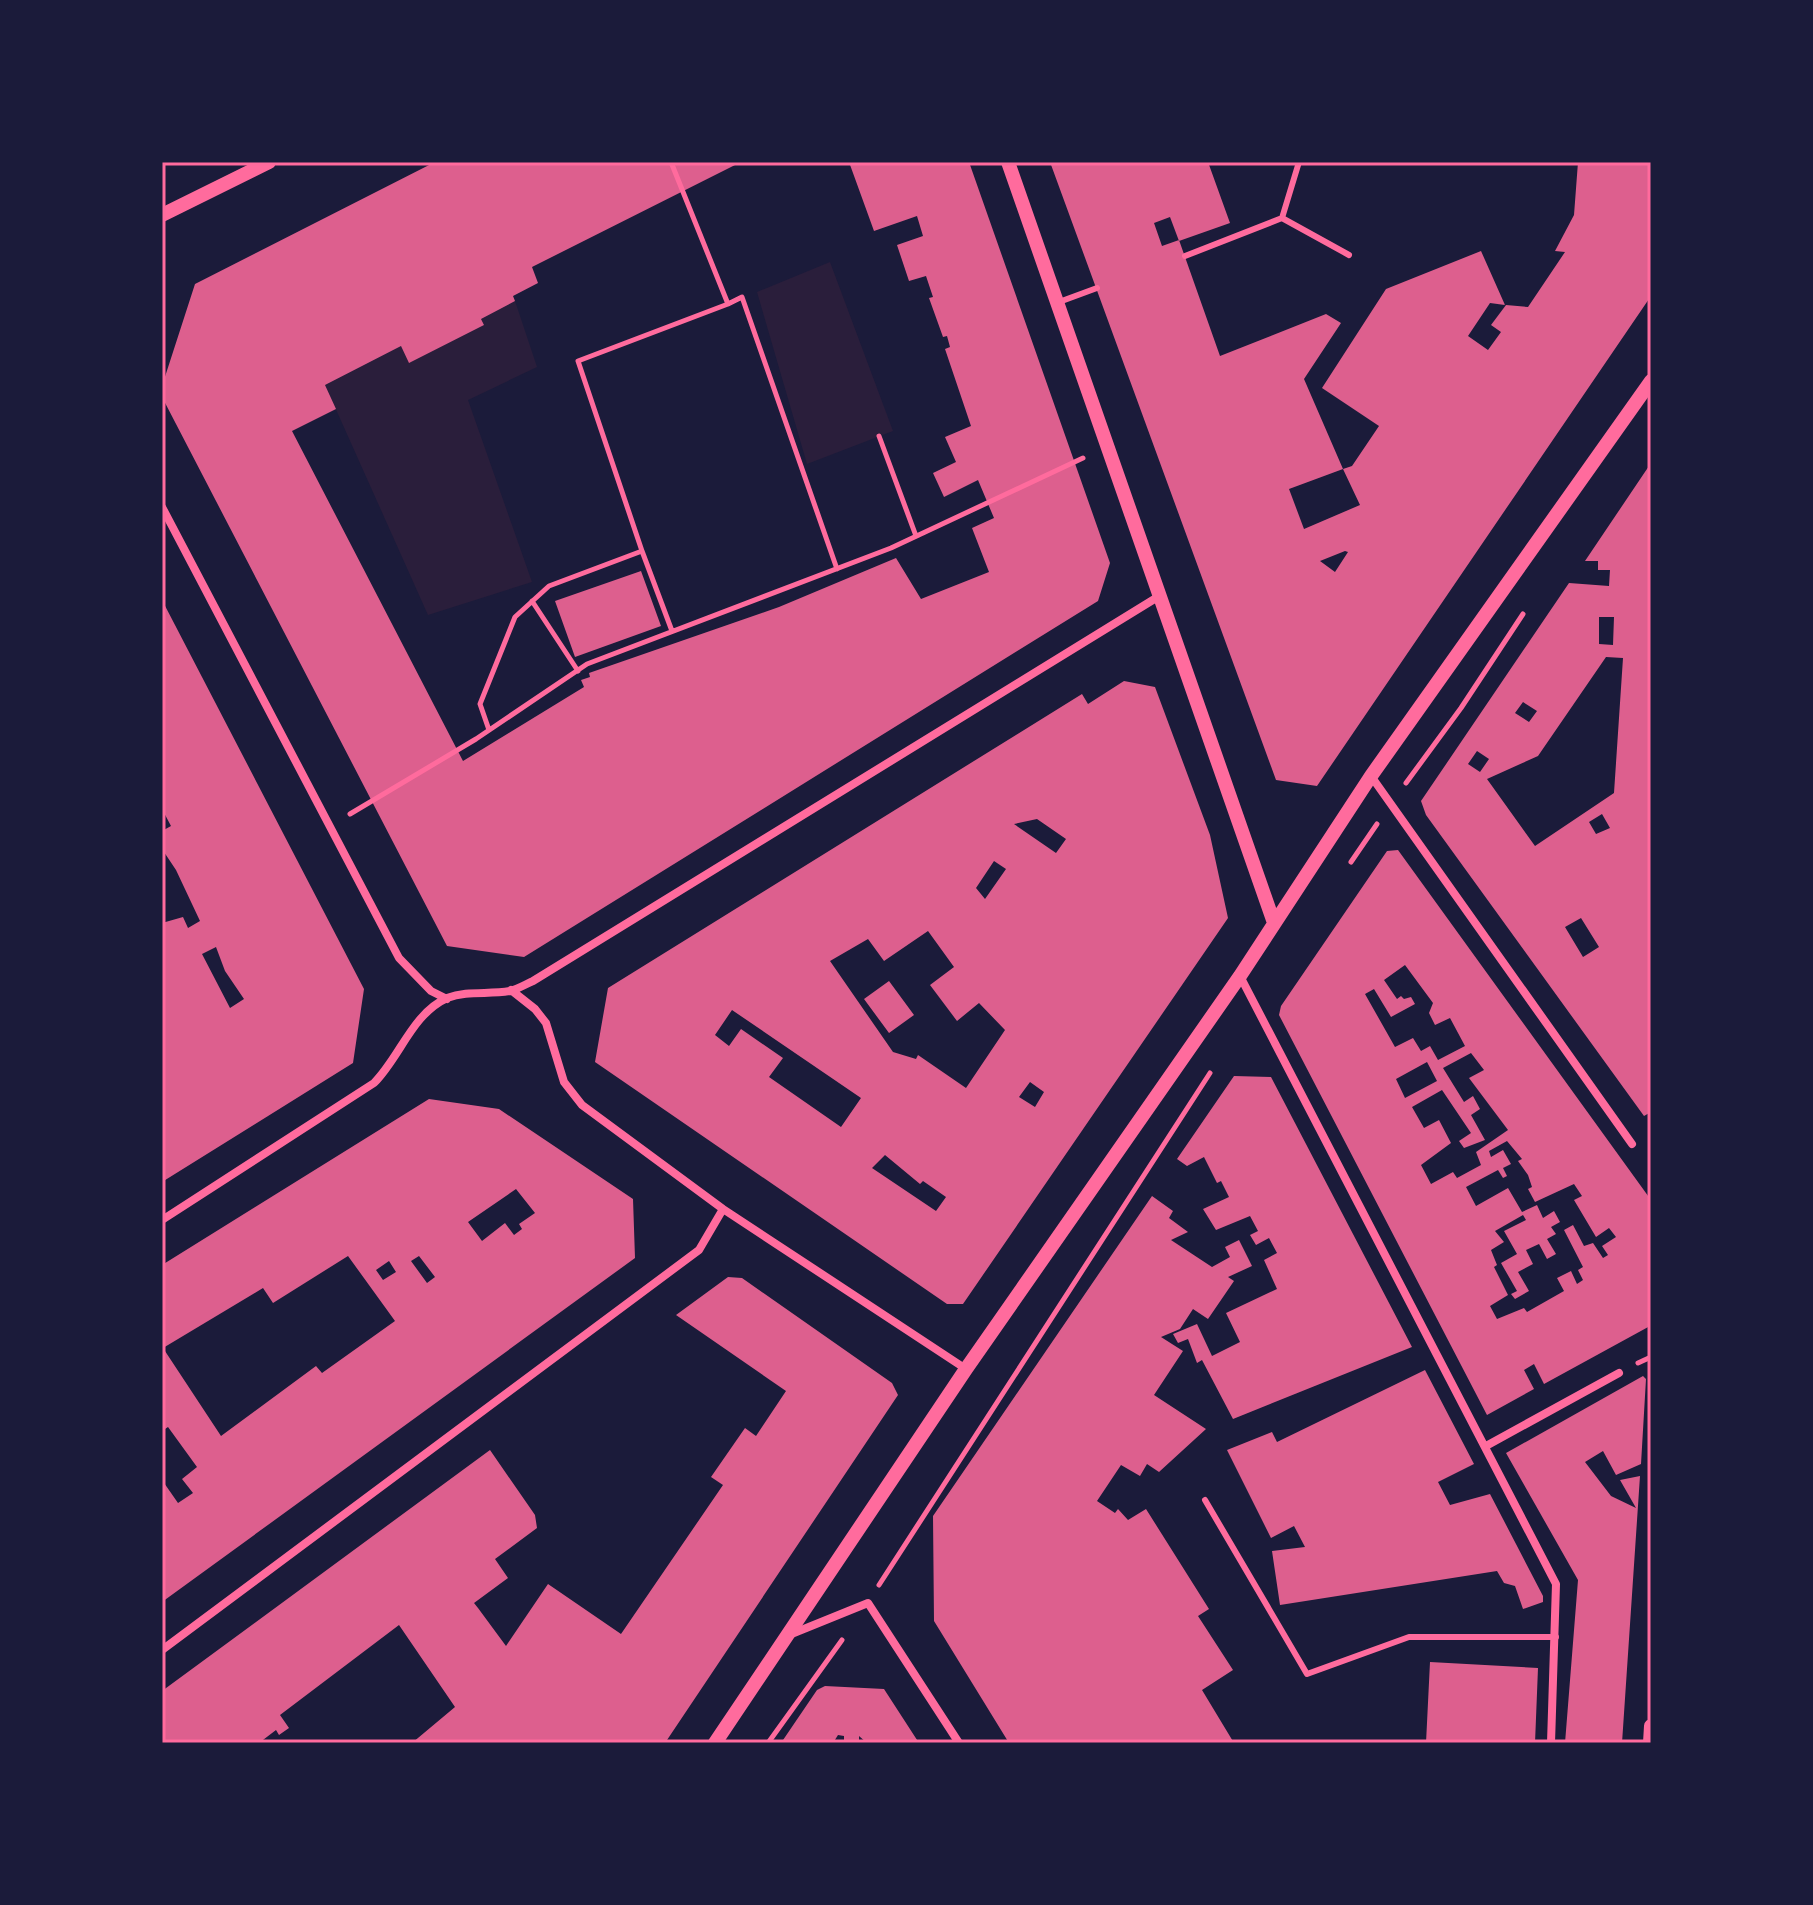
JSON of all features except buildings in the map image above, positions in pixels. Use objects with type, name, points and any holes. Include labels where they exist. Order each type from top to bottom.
[{"type":"street","points":[[162,215],[269,162]]},
{"type":"street","points":[[1008,162],[1162,595],[1273,920]]},
{"type":"street","points":[[715,1743],[966,1369],[1240,976],[1273,920],[1371,776],[1651,381]]},
{"type":"street","points":[[162,507],[399,958],[431,991],[447,999]]},
{"type":"street","points":[[162,1220],[374,1083],[399,1054],[410,1032],[426,1013],[447,999],[478,991],[511,990],[533,981],[1162,595]]},
{"type":"street","points":[[1371,776],[1632,1144]]},
{"type":"street","points":[[1240,976],[1556,1584],[1551,1743]]},
{"type":"street","points":[[511,990],[535,1009],[546,1023],[564,1082],[582,1105],[723,1209],[966,1369]]},
{"type":"street","points":[[162,1650],[699,1250],[723,1209]]},
{"type":"street","points":[[1486,1446],[1619,1373]]},
{"type":"street","points":[[786,1636],[868,1603],[959,1743]]},
{"type":"street","points":[[1650,1743],[1651,1726]]},
{"type":"lane","points":[[1282,218],[1299,162]]},
{"type":"lane","points":[[1282,218],[1349,255]]},
{"type":"lane","points":[[1185,256],[1282,218]]},
{"type":"lane","points":[[1059,302],[1097,288]]},
{"type":"lane","points":[[1205,1500],[1307,1674],[1409,1637],[1556,1637]]},
{"type":"path","points":[[671,162],[728,304]]},
{"type":"path","points":[[672,631],[578,361],[742,297],[837,569]]},
{"type":"path","points":[[879,436],[916,536]]},
{"type":"path","points":[[371,801],[489,730],[578,671],[916,536],[1058,471],[1108,443]]},
{"type":"path","points":[[489,730],[480,704],[515,617],[549,586],[642,551]]},
{"type":"path","points":[[532,601],[578,671]]},
{"type":"path","points":[[1348,866],[1461,708],[1530,603]]},
{"type":"path","points":[[768,1743],[868,1603],[1211,1071]]},
{"type":"shaded area","points":[[830,262],[893,431],[807,464],[757,292]]},
{"type":"shaded area","points":[[515,301],[537,367],[468,400],[532,582],[428,615],[325,385],[401,346],[410,362],[484,325],[481,319]]}]
